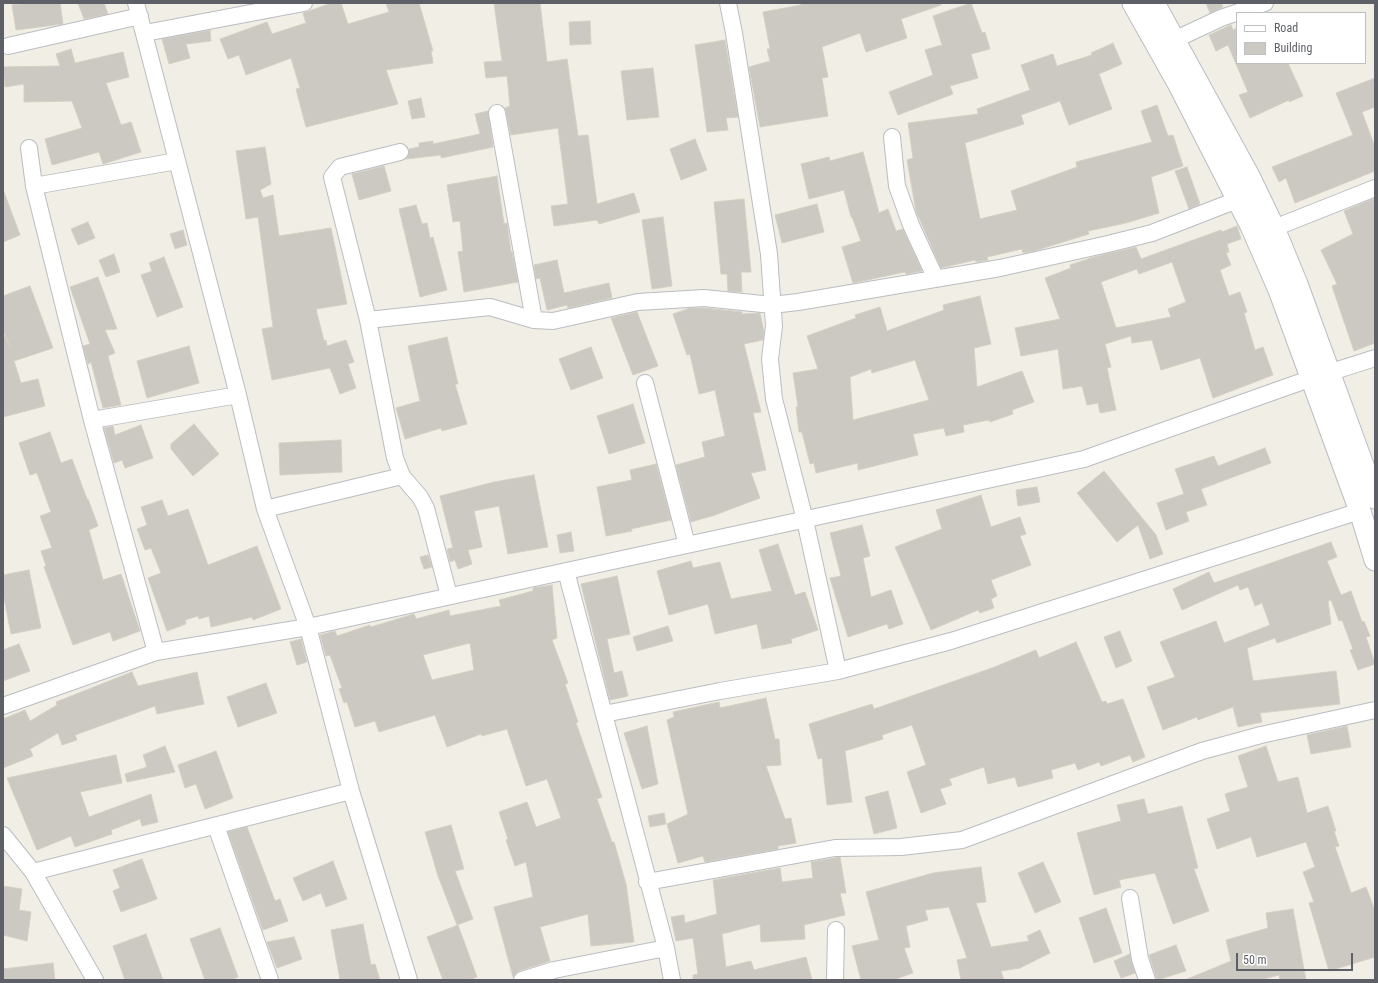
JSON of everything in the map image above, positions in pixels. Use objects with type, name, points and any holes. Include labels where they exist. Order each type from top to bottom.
[{"type":"street","points":[[145,34],[304,3]]},
{"type":"street","points":[[728,3],[769,254],[774,326],[770,359],[774,399],[805,520],[838,671]]},
{"type":"street","points":[[1133,3],[1178,83],[1237,200],[1321,375]]},
{"type":"street","points":[[1154,3],[1249,176],[1274,228],[1321,375],[1368,504],[1375,560]]},
{"type":"street","points":[[1239,12],[1265,3]]},
{"type":"street","points":[[8,46],[138,10],[238,395],[266,509],[308,626],[351,791],[409,980]]},
{"type":"street","points":[[1174,40],[1221,18],[1236,13]]},
{"type":"street","points":[[497,113],[534,320]]},
{"type":"street","points":[[892,137],[898,186],[911,225],[936,279]]},
{"type":"street","points":[[29,148],[34,186],[92,420],[156,652]]},
{"type":"street","points":[[400,152],[340,167],[332,177],[368,320],[395,458],[402,476],[420,497],[426,508],[449,596]]},
{"type":"street","points":[[34,186],[177,161]]},
{"type":"street","points":[[1274,228],[1375,188]]},
{"type":"street","points":[[368,320],[490,307],[534,320],[553,321],[638,302],[704,298],[772,305],[1000,268],[1152,233],[1237,200]]},
{"type":"street","points":[[3,706],[156,652],[308,626],[566,572],[1084,459],[1321,375],[1375,358]]},
{"type":"street","points":[[645,383],[687,545]]},
{"type":"street","points":[[92,420],[238,395]]},
{"type":"street","points":[[266,509],[402,476]]},
{"type":"street","points":[[604,714],[720,691],[838,671],[951,642],[1368,504]]},
{"type":"street","points":[[566,572],[647,882],[666,948],[672,980]]},
{"type":"street","points":[[647,882],[835,848],[901,847],[962,840],[1202,751],[1261,735],[1375,710]]},
{"type":"street","points":[[34,872],[351,791]]},
{"type":"street","points":[[216,826],[270,980]]},
{"type":"street","points":[[3,835],[34,872],[95,980]]},
{"type":"street","points":[[1130,898],[1140,959],[1147,980]]},
{"type":"street","points":[[835,980],[836,930]]},
{"type":"street","points":[[522,980],[554,970],[666,948]]},
{"type":"building","points":[[29,3],[60,3],[63,24],[16,30],[12,5]]},
{"type":"building","points":[[78,3],[104,3],[108,14],[84,19]]},
{"type":"building","points":[[332,3],[341,3],[348,24],[389,12],[386,3],[419,3],[433,51],[431,51],[433,63],[386,70],[398,104],[306,127],[296,89],[300,88],[291,58],[246,75],[239,55],[228,59],[220,39],[267,22],[272,34],[306,23],[303,13]]},
{"type":"building","points":[[494,3],[540,3],[547,62],[567,59],[578,136],[588,135],[597,204],[634,193],[640,212],[599,224],[597,220],[554,226],[551,206],[568,204],[558,128],[511,135],[505,108],[510,106],[507,76],[486,78],[484,62],[502,61]]},
{"type":"building","points":[[800,3],[940,3],[941,5],[901,19],[907,38],[866,52],[860,33],[822,47],[828,77],[822,78],[828,116],[760,127],[749,67],[770,61],[767,49],[770,49],[763,12],[801,5]]},
{"type":"building","points":[[971,3],[982,33],[985,32],[990,49],[971,54],[978,78],[950,86],[953,94],[898,115],[889,92],[933,75],[925,50],[942,45],[933,16]]},
{"type":"building","points":[[1206,3],[1221,3],[1223,7],[1210,13]]},
{"type":"building","points":[[590,21],[591,44],[570,45],[569,22]]},
{"type":"building","points":[[1231,25],[1233,30],[1236,28],[1236,64],[1228,45],[1216,51],[1209,35]]},
{"type":"building","points":[[210,30],[211,41],[186,44],[190,58],[169,64],[162,39]]},
{"type":"building","points":[[725,40],[738,117],[726,118],[728,130],[707,132],[695,45]]},
{"type":"building","points":[[1113,43],[1122,64],[1099,74],[1112,109],[1069,125],[1060,101],[1021,115],[1024,124],[965,143],[980,219],[1017,210],[1011,191],[1077,167],[1076,162],[1152,142],[1141,111],[1157,105],[1168,136],[1173,135],[1183,166],[1151,177],[1159,213],[1126,223],[1088,231],[1089,234],[1034,251],[1023,253],[1022,249],[987,257],[988,260],[976,262],[975,260],[941,268],[916,211],[907,160],[913,158],[908,123],[978,114],[977,109],[1030,90],[1021,65],[1053,54],[1057,66],[1092,55],[1091,53]]},
{"type":"building","points":[[71,49],[75,63],[123,52],[129,77],[106,83],[121,125],[131,122],[141,152],[103,164],[99,152],[52,165],[45,139],[82,128],[72,101],[24,102],[24,84],[5,87],[3,67],[60,66],[56,54]]},
{"type":"building","points":[[1236,64],[1288,64],[1303,96],[1289,102],[1289,100],[1250,118],[1239,95],[1248,92]]},
{"type":"building","points":[[653,68],[659,117],[627,120],[621,71]]},
{"type":"building","points":[[1375,78],[1375,107],[1362,112],[1375,147],[1375,171],[1295,203],[1286,178],[1279,182],[1272,167],[1353,135],[1336,93]]},
{"type":"building","points":[[421,98],[425,117],[412,119],[408,101]]},
{"type":"building","points":[[488,111],[493,147],[441,158],[441,155],[406,159],[409,154],[409,149],[419,147],[419,143],[433,141],[433,144],[480,134],[475,114]]},
{"type":"building","points":[[695,139],[707,170],[681,180],[670,149]]},
{"type":"building","points":[[265,147],[271,184],[260,190],[263,198],[273,195],[279,236],[331,228],[347,304],[316,309],[324,341],[326,340],[327,346],[346,340],[354,362],[348,364],[356,388],[340,394],[330,368],[272,380],[262,329],[273,327],[258,217],[246,219],[236,151]]},
{"type":"building","points":[[863,152],[879,213],[888,209],[896,231],[903,229],[922,271],[906,274],[905,272],[853,283],[842,247],[861,241],[851,217],[844,190],[809,199],[801,164],[829,157],[830,161]]},
{"type":"building","points":[[384,166],[391,191],[359,200],[352,174]]},
{"type":"building","points":[[1187,167],[1200,204],[1189,209],[1175,171]]},
{"type":"building","points":[[497,176],[504,224],[507,223],[511,252],[518,282],[464,292],[458,252],[463,251],[460,221],[453,222],[447,185]]},
{"type":"building","points":[[3,192],[20,235],[3,242]]},
{"type":"building","points":[[1375,198],[1375,343],[1354,351],[1332,286],[1337,284],[1321,250],[1353,234],[1344,211]]},
{"type":"building","points":[[744,199],[751,272],[741,272],[742,292],[728,291],[727,274],[721,274],[714,202]]},
{"type":"building","points":[[817,204],[824,232],[782,243],[775,215]]},
{"type":"building","points":[[416,205],[422,224],[427,223],[430,238],[433,237],[447,290],[420,297],[399,209]]},
{"type":"building","points":[[663,217],[672,286],[652,289],[642,220]]},
{"type":"building","points":[[88,222],[95,238],[78,245],[71,229]]},
{"type":"building","points":[[1237,226],[1241,239],[1227,244],[1229,252],[1226,253],[1231,265],[1220,270],[1229,296],[1240,292],[1247,312],[1244,313],[1255,350],[1263,347],[1273,375],[1213,398],[1200,358],[1161,370],[1152,340],[1132,343],[1131,336],[1105,344],[1111,367],[1107,368],[1116,410],[1100,413],[1098,403],[1087,405],[1082,386],[1063,389],[1058,349],[1021,356],[1015,328],[1060,319],[1045,278],[1071,268],[1070,265],[1094,257],[1136,247],[1141,259],[1221,230],[1222,232]],"holes":[[[1172,262],[1186,302],[1168,309],[1171,317],[1116,328],[1101,282],[1137,269],[1139,274]]]},
{"type":"building","points":[[183,230],[187,245],[175,249],[170,234]]},
{"type":"building","points":[[114,254],[120,272],[106,277],[99,260]]},
{"type":"building","points":[[164,257],[183,307],[157,317],[141,275],[152,271],[149,263]]},
{"type":"building","points":[[557,260],[564,293],[609,283],[612,298],[568,308],[567,305],[547,310],[540,278],[536,279],[534,265]]},
{"type":"building","points":[[98,277],[117,329],[105,330],[115,353],[108,356],[121,405],[103,408],[91,362],[88,364],[83,346],[90,344],[70,287]]},
{"type":"building","points":[[30,286],[53,348],[14,361],[21,383],[38,379],[45,406],[3,417],[3,336],[5,336],[10,347],[3,330],[3,296]]},
{"type":"building","points":[[980,296],[991,344],[974,348],[977,387],[1022,371],[1034,402],[1012,410],[1013,414],[990,422],[989,420],[963,425],[964,432],[946,436],[944,428],[913,434],[918,455],[858,470],[858,463],[816,473],[814,463],[810,464],[802,432],[799,432],[796,407],[798,406],[793,373],[818,369],[807,336],[856,318],[855,315],[880,307],[887,331],[944,310],[943,305]],"holes":[[[915,360],[929,400],[853,420],[850,377],[871,369],[872,373]]]},
{"type":"building","points":[[690,308],[742,312],[742,314],[760,313],[764,332],[763,340],[744,344],[761,412],[753,413],[766,470],[751,473],[760,498],[715,515],[691,522],[676,465],[705,457],[702,442],[725,436],[715,390],[699,394],[690,354],[687,355],[673,314]]},
{"type":"building","points":[[637,312],[658,366],[633,375],[611,318]]},
{"type":"building","points":[[447,337],[458,384],[455,384],[467,424],[442,431],[441,428],[405,439],[396,408],[420,401],[408,346]]},
{"type":"building","points":[[189,346],[199,383],[147,398],[137,361]]},
{"type":"building","points":[[591,347],[603,378],[571,390],[559,359]]},
{"type":"building","points":[[633,404],[645,443],[609,454],[597,416]]},
{"type":"building","points":[[194,424],[219,454],[193,476],[171,449],[171,444]]},
{"type":"building","points":[[141,425],[153,458],[125,468],[122,460],[114,463],[104,428],[113,426],[115,435]]},
{"type":"building","points":[[50,432],[61,463],[72,459],[98,526],[89,530],[103,580],[121,574],[140,631],[113,641],[110,632],[73,645],[44,567],[46,566],[41,551],[52,548],[40,516],[51,512],[37,473],[30,475],[19,443]]},
{"type":"building","points":[[341,440],[342,472],[280,475],[279,443]]},
{"type":"building","points":[[1265,448],[1271,463],[1201,489],[1207,505],[1186,512],[1189,521],[1166,530],[1157,503],[1184,494],[1175,469],[1214,456],[1218,466]]},
{"type":"building","points":[[656,464],[671,520],[631,529],[632,531],[606,536],[597,487],[632,480],[630,470]]},
{"type":"building","points":[[1104,471],[1156,535],[1163,554],[1150,559],[1138,525],[1117,542],[1077,493]]},
{"type":"building","points":[[534,475],[548,547],[508,554],[499,506],[474,511],[482,547],[468,550],[472,564],[458,569],[455,560],[450,562],[447,549],[453,548],[440,496],[494,482]]},
{"type":"building","points":[[1037,487],[1040,502],[1018,506],[1016,490]]},
{"type":"building","points":[[981,495],[991,527],[1020,517],[1026,534],[1020,536],[1031,565],[991,580],[997,596],[991,599],[994,608],[980,613],[978,610],[931,630],[895,547],[942,529],[936,510]]},
{"type":"building","points":[[162,500],[168,516],[188,509],[208,565],[257,546],[281,609],[253,620],[252,617],[211,627],[209,616],[199,619],[198,616],[185,620],[186,624],[167,631],[148,578],[161,573],[151,548],[145,550],[137,529],[147,525],[141,507]]},
{"type":"building","points":[[862,525],[870,556],[863,558],[871,597],[891,590],[903,624],[889,629],[887,624],[848,637],[830,578],[841,576],[830,533]]},
{"type":"building","points":[[571,532],[574,551],[560,553],[557,535]]},
{"type":"building","points":[[1331,542],[1337,557],[1327,561],[1341,595],[1351,591],[1362,622],[1364,621],[1370,636],[1366,637],[1375,664],[1358,670],[1350,650],[1353,649],[1342,620],[1339,621],[1331,600],[1328,601],[1331,624],[1277,643],[1275,638],[1247,648],[1253,681],[1336,671],[1340,704],[1260,713],[1262,722],[1238,727],[1233,707],[1198,720],[1197,717],[1163,730],[1147,687],[1175,677],[1160,642],[1216,621],[1224,643],[1270,625],[1262,603],[1255,606],[1248,587],[1240,590],[1238,585],[1182,610],[1173,589],[1209,572],[1214,583]]},
{"type":"building","points":[[778,544],[795,595],[805,592],[818,630],[791,639],[792,643],[762,649],[757,624],[715,634],[708,604],[669,615],[657,571],[691,561],[693,568],[720,562],[731,599],[772,591],[759,550]]},
{"type":"building","points":[[428,555],[432,567],[424,569],[420,557]]},
{"type":"building","points":[[29,570],[41,628],[11,634],[3,593],[3,575]]},
{"type":"building","points":[[617,576],[630,634],[607,639],[614,673],[622,671],[628,696],[610,700],[581,584]]},
{"type":"building","points":[[552,585],[557,638],[552,640],[568,683],[565,684],[578,722],[576,723],[602,797],[597,799],[612,842],[614,842],[626,884],[634,942],[591,946],[588,914],[540,927],[550,961],[519,971],[513,977],[494,907],[533,897],[526,862],[515,866],[506,840],[508,839],[499,812],[527,802],[536,827],[561,818],[547,779],[526,786],[507,729],[482,736],[481,734],[447,747],[435,715],[379,732],[375,721],[355,727],[347,702],[344,703],[339,689],[342,688],[330,655],[326,656],[320,635],[335,631],[337,636],[370,625],[371,627],[414,614],[416,619],[449,610],[450,616],[501,606],[499,600],[533,591],[533,588]],"holes":[[[470,643],[474,670],[432,680],[423,655]]]},
{"type":"building","points":[[668,626],[673,641],[637,651],[633,637]]},
{"type":"building","points":[[1120,631],[1132,661],[1116,668],[1104,637]]},
{"type":"building","points":[[301,639],[307,662],[297,665],[290,642]]},
{"type":"building","points":[[1076,642],[1102,702],[1106,701],[1107,704],[1123,699],[1145,757],[1133,762],[1130,755],[1101,766],[1099,762],[1078,770],[1075,763],[1051,770],[1053,778],[1018,787],[1015,777],[988,784],[984,767],[949,779],[952,785],[940,789],[946,804],[921,813],[907,772],[926,765],[912,725],[882,735],[883,739],[845,751],[852,802],[827,805],[822,758],[818,759],[809,724],[872,704],[874,709],[992,668],[1036,650],[1039,658]]},
{"type":"building","points":[[19,644],[30,671],[3,681],[3,650]]},
{"type":"building","points":[[132,672],[138,686],[197,672],[204,704],[157,714],[155,706],[75,735],[77,740],[62,745],[58,733],[30,749],[33,756],[3,768],[3,719],[25,710],[30,721],[57,705],[56,702]]},
{"type":"building","points":[[266,683],[277,713],[238,727],[227,697]]},
{"type":"building","points":[[766,698],[775,739],[779,739],[781,765],[766,766],[785,819],[791,818],[796,843],[778,846],[778,849],[705,862],[703,856],[678,863],[667,824],[688,814],[667,720],[674,717],[673,712],[719,702],[720,708]]},
{"type":"building","points":[[647,726],[658,784],[642,789],[624,733]]},
{"type":"building","points":[[1347,726],[1351,747],[1311,754],[1307,735]]},
{"type":"building","points":[[165,746],[175,772],[127,782],[125,774],[147,767],[143,755]]},
{"type":"building","points":[[1266,746],[1278,782],[1298,777],[1307,813],[1328,806],[1339,846],[1335,847],[1351,893],[1366,887],[1375,911],[1375,957],[1329,971],[1309,903],[1314,902],[1303,872],[1315,867],[1306,842],[1257,857],[1251,837],[1217,849],[1207,819],[1230,811],[1225,794],[1248,787],[1238,756]]},
{"type":"building","points":[[216,751],[233,798],[205,809],[196,784],[185,788],[178,765]]},
{"type":"building","points":[[116,755],[122,783],[80,792],[89,817],[151,794],[158,822],[142,826],[140,819],[111,830],[112,834],[75,847],[71,836],[37,850],[7,778]]},
{"type":"building","points":[[888,791],[897,828],[874,834],[865,797]]},
{"type":"building","points":[[1144,799],[1148,814],[1182,806],[1198,868],[1194,869],[1209,911],[1173,924],[1155,873],[1119,880],[1121,887],[1094,895],[1077,833],[1121,821],[1117,805]]},
{"type":"building","points":[[664,813],[666,824],[650,827],[648,816]]},
{"type":"building","points":[[451,825],[464,869],[455,871],[473,919],[457,925],[438,876],[425,832]]},
{"type":"building","points":[[247,827],[275,901],[280,899],[288,921],[263,930],[228,832]]},
{"type":"building","points":[[840,857],[846,893],[840,893],[845,915],[804,925],[805,939],[761,942],[760,924],[722,934],[726,967],[751,961],[754,970],[806,957],[812,980],[693,980],[693,975],[698,974],[693,938],[676,941],[671,917],[684,915],[685,923],[717,914],[713,880],[780,868],[782,882],[813,878],[811,862]]},
{"type":"building","points":[[142,859],[157,899],[121,912],[113,891],[120,888],[113,870]]},
{"type":"building","points":[[333,861],[347,899],[326,907],[321,893],[303,901],[293,878]]},
{"type":"building","points":[[1043,862],[1061,902],[1035,913],[1018,873]]},
{"type":"building","points":[[981,867],[986,902],[976,903],[991,947],[1029,941],[1027,936],[1040,930],[1050,953],[1020,968],[1001,971],[1004,980],[961,980],[957,960],[967,958],[949,907],[925,910],[928,920],[906,926],[910,947],[904,948],[913,973],[893,980],[861,980],[852,946],[879,940],[866,892],[933,873]]},
{"type":"building","points":[[3,886],[22,889],[19,910],[31,912],[27,941],[3,935]]},
{"type":"building","points":[[1106,908],[1122,953],[1094,963],[1079,918]]},
{"type":"building","points":[[1293,909],[1306,980],[1280,980],[1279,975],[1260,980],[1185,980],[1231,961],[1226,940],[1268,928],[1266,913]]},
{"type":"building","points":[[363,924],[371,965],[375,964],[380,980],[340,980],[331,930]]},
{"type":"building","points":[[458,925],[477,977],[468,980],[443,980],[427,937]]},
{"type":"building","points":[[220,928],[238,977],[230,980],[205,980],[190,939]]},
{"type":"building","points":[[146,934],[163,980],[125,980],[113,946]]},
{"type":"building","points":[[294,937],[302,959],[277,968],[267,942]]},
{"type":"building","points":[[1176,945],[1186,971],[1157,980],[1149,955]]},
{"type":"building","points":[[1130,954],[1135,973],[1121,978],[1114,961]]},
{"type":"building","points":[[53,963],[55,980],[3,980],[3,969]]}]
